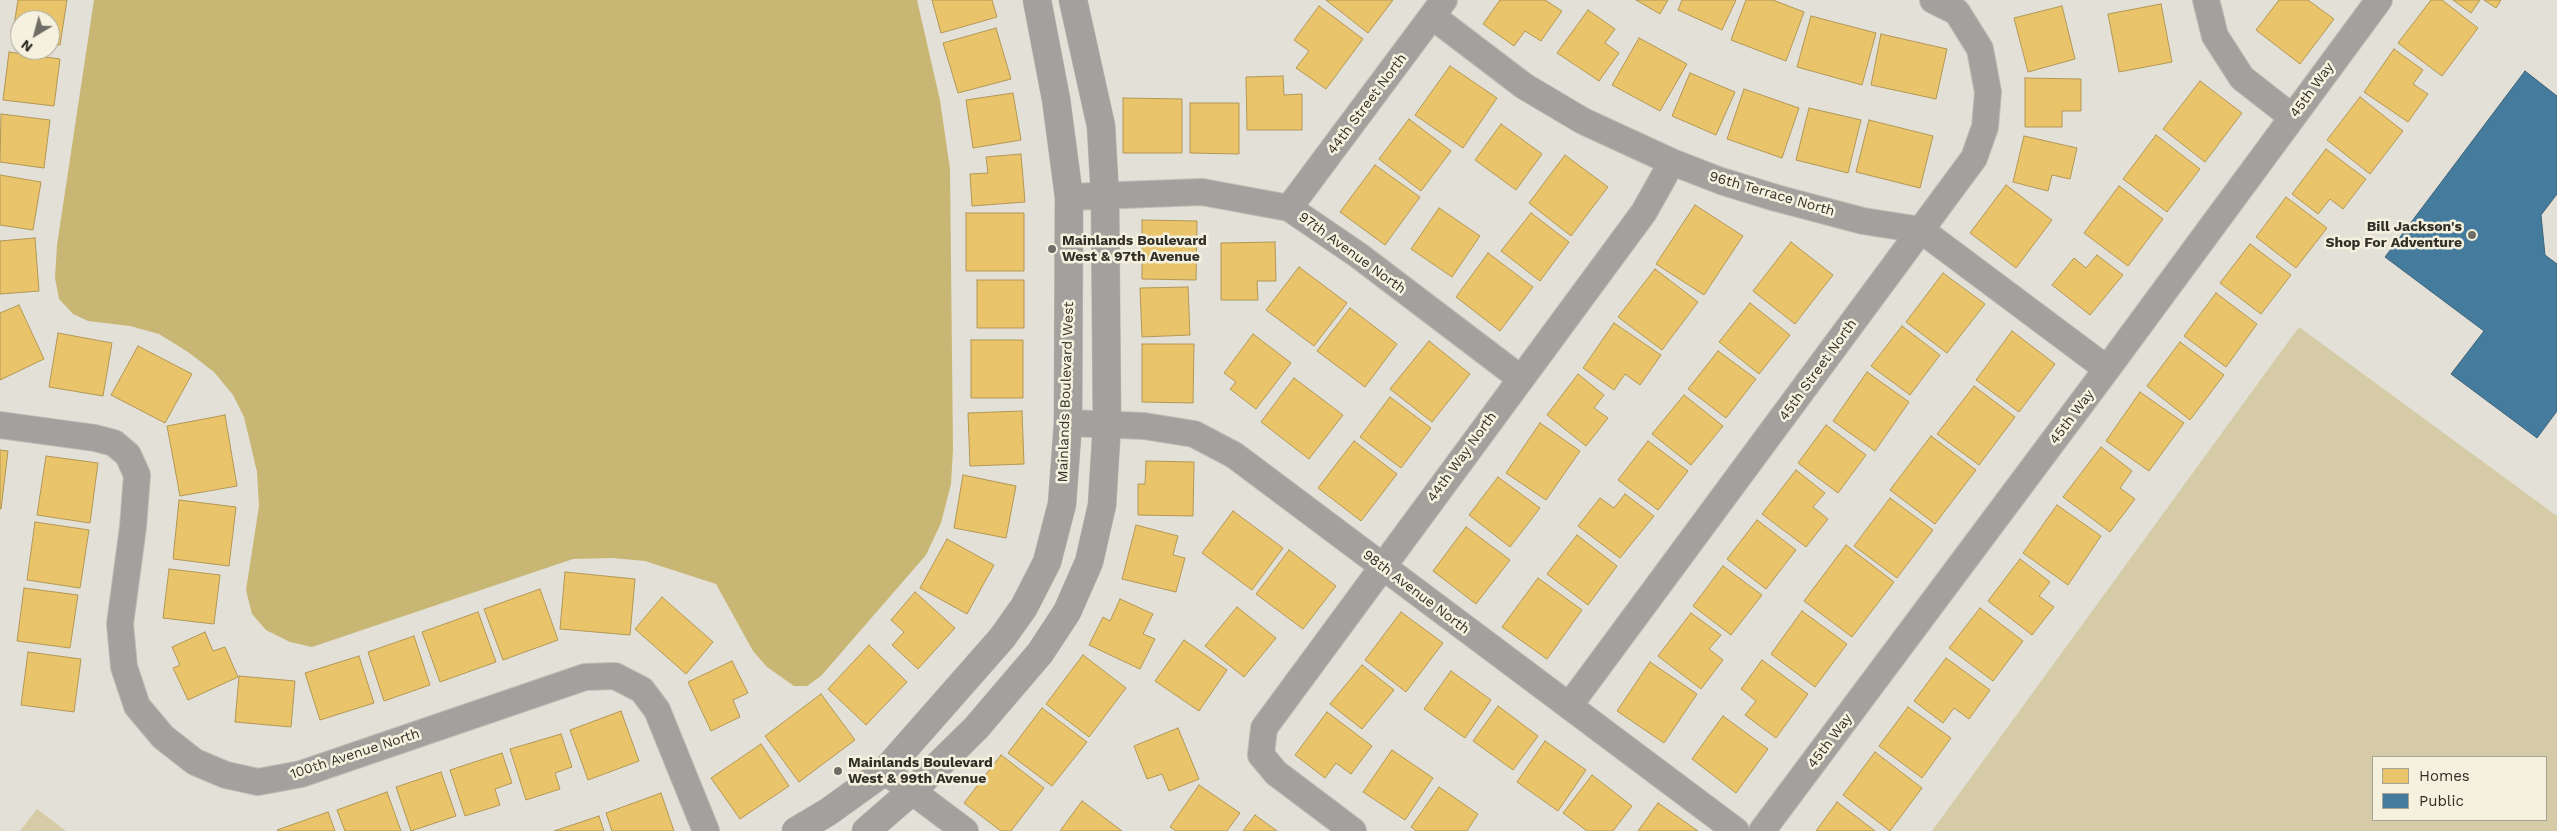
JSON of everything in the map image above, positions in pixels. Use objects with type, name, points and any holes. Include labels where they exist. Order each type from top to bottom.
[{"type":"street","name":"Mainlands Boulevard West","points":[[796,831],[828,812],[885,771],[1002,638],[1024,607],[1047,562],[1062,504],[1068,423],[1069,197],[1056,99],[1037,0]]},
{"type":"street","points":[[866,831],[912,791],[976,728],[1034,661],[1067,612],[1089,562],[1102,505],[1107,424],[1105,196],[1101,126],[1073,0]]},
{"type":"street","name":"45th Street North","points":[[1569,706],[1974,158],[1986,127],[1988,92],[1980,49],[1957,12],[1933,0]]},
{"type":"street","points":[[2206,0],[2216,36],[2242,78],[2292,117]]},
{"type":"street","name":"45th Way","points":[[1762,831],[2108,369],[2379,0]]},
{"type":"street","name":"96th Terrace North","points":[[1438,8],[1524,86],[1583,121],[1672,162],[1721,182],[1785,200],[1863,221],[1921,230],[2108,369]]},
{"type":"street","name":"44th Street North","points":[[1289,208],[1438,8]]},
{"type":"street","name":"44th Way North","points":[[1354,831],[1276,773],[1261,755],[1264,728],[1644,212],[1672,162]]},
{"type":"street","name":"97th Avenue North","points":[[1069,197],[1202,192],[1289,208],[1358,255],[1520,378]]},
{"type":"street","name":"98th Avenue North","points":[[1068,423],[1144,426],[1194,434],[1234,455],[1736,831]]},
{"type":"street","name":"100th Avenue North","points":[[0,425],[95,438],[114,443],[128,455],[137,475],[133,526],[120,624],[124,667],[137,706],[163,737],[195,762],[226,775],[258,782],[302,774],[585,677],[615,676],[642,690],[657,710],[706,831]]},
{"type":"street","points":[[885,771],[965,831]]},
{"type":"shaded area","points":[[94,0],[917,0],[940,100],[950,169],[953,450],[951,484],[941,523],[926,555],[821,676],[807,686],[794,686],[767,667],[753,651],[716,584],[645,561],[612,558],[573,559],[312,647],[290,642],[266,630],[252,614],[246,590],[259,506],[257,472],[244,417],[233,395],[214,372],[188,352],[159,334],[130,326],[88,321],[73,314],[59,299],[55,278],[57,245]]},
{"type":"shaded area","points":[[2299,327],[2557,516],[2557,831],[1932,831]]},
{"type":"shaded area","points":[[37,809],[66,831],[20,831]]},
{"type":"building: Homes","points":[[18,0],[67,0],[60,45],[60,10],[16,10]]},
{"type":"building: Homes","points":[[932,0],[992,0],[997,17],[941,33]]},
{"type":"building: Homes","points":[[1326,0],[1393,0],[1368,33]]},
{"type":"building: Homes","points":[[1500,0],[1545,0],[1562,11],[1541,41],[1525,31],[1514,46],[1483,24]]},
{"type":"building: Homes","points":[[1636,0],[1668,0],[1660,14]]},
{"type":"building: Homes","points":[[1682,0],[1736,0],[1722,30],[1678,10]]},
{"type":"building: Homes","points":[[1746,0],[1773,0],[1804,12],[1786,61],[1731,40]]},
{"type":"building: Homes","points":[[2279,0],[2308,0],[2334,19],[2300,64],[2256,30]]},
{"type":"building: Homes","points":[[2431,0],[2442,0],[2478,28],[2442,76],[2398,43]]},
{"type":"building: Homes","points":[[2453,0],[2480,0],[2471,13]]},
{"type":"building: Homes","points":[[2484,0],[2501,0],[2496,8]]},
{"type":"building: Homes","points":[[2161,4],[2172,62],[2119,72],[2108,14]]},
{"type":"building: Homes","points":[[1319,6],[1363,39],[1326,89],[1296,68],[1309,51],[1294,40]]},
{"type":"building: Homes","points":[[2062,6],[2075,59],[2028,72],[2014,18]]},
{"type":"building: Homes","points":[[1588,10],[1615,29],[1605,43],[1619,53],[1599,81],[1557,53]]},
{"type":"building: Homes","points":[[1811,16],[1876,33],[1862,85],[1797,67]]},
{"type":"building: Homes","points":[[996,28],[1011,79],[958,93],[943,43]]},
{"type":"building: Homes","points":[[1881,34],[1947,49],[1936,99],[1871,85]]},
{"type":"building: Homes","points":[[1639,38],[1687,64],[1660,111],[1612,85]]},
{"type":"building: Homes","points":[[2394,49],[2423,70],[2413,84],[2428,94],[2408,122],[2364,92]]},
{"type":"building: Homes","points":[[9,52],[10,60],[60,60],[54,106],[3,100]]},
{"type":"building: Homes","points":[[1450,66],[1497,98],[1463,148],[1415,115]]},
{"type":"building: Homes","points":[[1690,73],[1735,92],[1716,135],[1672,116]]},
{"type":"building: Homes","points":[[1283,76],[1284,95],[1302,94],[1302,130],[1247,130],[1246,77]]},
{"type":"building: Homes","points":[[2025,78],[2081,79],[2081,111],[2062,111],[2062,127],[2025,127]]},
{"type":"building: Homes","points":[[2200,81],[2242,113],[2205,162],[2163,129]]},
{"type":"building: Homes","points":[[1744,89],[1799,108],[1782,158],[1727,139]]},
{"type":"building: Homes","points":[[1013,93],[1021,140],[973,148],[966,100]]},
{"type":"building: Homes","points":[[2360,97],[2403,131],[2370,174],[2327,140]]},
{"type":"building: Homes","points":[[1123,98],[1182,99],[1182,153],[1123,153]]},
{"type":"building: Homes","points":[[1190,103],[1239,103],[1239,154],[1190,153]]},
{"type":"building: Homes","points":[[1809,108],[1861,120],[1848,173],[1796,160]]},
{"type":"building: Homes","points":[[1,114],[50,120],[44,168],[0,162]]},
{"type":"building: Homes","points":[[1409,119],[1451,151],[1421,191],[1379,159]]},
{"type":"building: Homes","points":[[1869,120],[1933,136],[1920,188],[1856,172]]},
{"type":"building: Homes","points":[[1501,124],[1542,154],[1516,190],[1475,160]]},
{"type":"building: Homes","points":[[2156,135],[2200,169],[2167,212],[2123,179]]},
{"type":"building: Homes","points":[[2024,136],[2077,148],[2070,179],[2052,175],[2048,191],[2013,182]]},
{"type":"building: Homes","points":[[2326,149],[2366,179],[2343,209],[2330,199],[2318,214],[2292,194]]},
{"type":"building: Homes","points":[[1021,154],[1025,202],[972,206],[970,174],[988,173],[986,157]]},
{"type":"building: Homes","points":[[1565,155],[1608,187],[1571,236],[1529,203]]},
{"type":"building: Homes","points":[[1375,165],[1420,197],[1385,245],[1340,212]]},
{"type":"building: Homes","points":[[0,175],[41,182],[33,230],[0,225]]},
{"type":"building: Homes","points":[[2006,185],[2052,220],[2016,268],[1970,233]]},
{"type":"building: Homes","points":[[2119,186],[2163,219],[2128,266],[2084,233]]},
{"type":"building: Homes","points":[[2286,197],[2327,228],[2296,268],[2256,237]]},
{"type":"building: Homes","points":[[1695,205],[1743,236],[1704,295],[1656,264]]},
{"type":"building: Homes","points":[[1439,208],[1480,236],[1452,277],[1411,249]]},
{"type":"building: Homes","points":[[966,213],[1024,213],[1024,271],[966,271]]},
{"type":"building: Homes","points":[[1531,213],[1569,242],[1540,281],[1501,251]]},
{"type":"building: Homes","points":[[1142,220],[1197,221],[1196,280],[1142,279]]},
{"type":"building: Homes","points":[[35,238],[39,291],[0,294],[0,241]]},
{"type":"building: Homes","points":[[1275,242],[1276,281],[1257,281],[1258,300],[1221,300],[1221,243]]},
{"type":"building: Homes","points":[[1791,242],[1833,275],[1795,324],[1753,291]]},
{"type":"building: Homes","points":[[2250,244],[2291,275],[2261,314],[2220,283]]},
{"type":"building: Homes","points":[[1488,253],[1533,287],[1500,331],[1456,297]]},
{"type":"building: Homes","points":[[2097,255],[2123,275],[2090,315],[2052,285],[2074,258],[2086,268]]},
{"type":"building: Homes","points":[[1299,267],[1347,303],[1314,346],[1266,310]]},
{"type":"building: Homes","points":[[1655,269],[1698,302],[1662,350],[1618,317]]},
{"type":"building: Homes","points":[[1943,273],[1985,304],[1947,353],[1906,322]]},
{"type":"building: Homes","points":[[977,280],[1024,280],[1024,328],[977,328]]},
{"type":"building: Homes","points":[[1188,287],[1190,335],[1142,337],[1140,288]]},
{"type":"building: Homes","points":[[2216,293],[2257,324],[2226,367],[2184,336]]},
{"type":"building: Homes","points":[[1750,303],[1790,335],[1759,374],[1719,342]]},
{"type":"building: Homes","points":[[19,305],[44,359],[0,380],[0,313]]},
{"type":"building: Homes","points":[[1350,308],[1397,344],[1365,387],[1317,351]]},
{"type":"building: Homes","points":[[1614,323],[1661,355],[1640,385],[1625,374],[1614,390],[1583,368]]},
{"type":"building: Homes","points":[[1902,326],[1940,355],[1910,395],[1871,366]]},
{"type":"building: Homes","points":[[2012,331],[2055,364],[2019,412],[1976,380]]},
{"type":"building: Homes","points":[[58,333],[112,343],[103,396],[49,387]]},
{"type":"building: Homes","points":[[1253,334],[1291,363],[1256,409],[1230,389],[1236,382],[1224,373]]},
{"type":"building: Homes","points":[[971,340],[1023,340],[1023,398],[971,398]]},
{"type":"building: Homes","points":[[1429,341],[1470,374],[1432,422],[1390,389]]},
{"type":"building: Homes","points":[[2180,342],[2224,375],[2190,420],[2147,386]]},
{"type":"building: Homes","points":[[1142,344],[1194,344],[1193,403],[1142,402]]},
{"type":"building: Homes","points":[[138,346],[192,374],[165,423],[111,395]]},
{"type":"building: Homes","points":[[1718,351],[1756,379],[1726,418],[1688,389]]},
{"type":"building: Homes","points":[[1867,372],[1909,402],[1875,451],[1833,421]]},
{"type":"building: Homes","points":[[1578,374],[1604,395],[1594,408],[1608,418],[1586,446],[1547,415]]},
{"type":"building: Homes","points":[[1294,378],[1343,415],[1309,459],[1261,422]]},
{"type":"building: Homes","points":[[1974,386],[2015,417],[1979,465],[1937,434]]},
{"type":"building: Homes","points":[[2140,392],[2184,423],[2149,471],[2106,441]]},
{"type":"building: Homes","points":[[1684,395],[1723,426],[1691,465],[1652,434]]},
{"type":"building: Homes","points":[[1390,397],[1431,428],[1401,468],[1360,437]]},
{"type":"building: Homes","points":[[1022,411],[1024,464],[970,466],[968,413]]},
{"type":"building: Homes","points":[[225,415],[237,486],[180,496],[167,426]]},
{"type":"building: Homes","points":[[1540,423],[1580,451],[1546,500],[1506,473]]},
{"type":"building: Homes","points":[[1826,425],[1866,455],[1838,493],[1798,463]]},
{"type":"building: Homes","points":[[1931,436],[1976,470],[1935,524],[1890,490]]},
{"type":"building: Homes","points":[[1354,441],[1397,474],[1361,521],[1318,488]]},
{"type":"building: Homes","points":[[1648,441],[1688,471],[1658,510],[1618,480]]},
{"type":"building: Homes","points":[[2101,447],[2132,471],[2120,488],[2135,499],[2110,532],[2063,497]]},
{"type":"building: Homes","points":[[0,450],[8,451],[1,509],[0,509]]},
{"type":"building: Homes","points":[[46,456],[98,463],[90,523],[37,515]]},
{"type":"building: Homes","points":[[1146,461],[1194,462],[1193,516],[1138,515],[1138,484],[1145,484]]},
{"type":"building: Homes","points":[[1796,470],[1825,493],[1813,507],[1828,519],[1806,547],[1762,514]]},
{"type":"building: Homes","points":[[963,475],[1016,486],[1006,538],[954,528]]},
{"type":"building: Homes","points":[[1498,477],[1540,508],[1510,547],[1469,515]]},
{"type":"building: Homes","points":[[1625,494],[1654,516],[1620,558],[1578,526],[1600,498],[1614,508]]},
{"type":"building: Homes","points":[[1890,498],[1933,530],[1897,578],[1854,546]]},
{"type":"building: Homes","points":[[179,500],[236,507],[229,566],[173,559]]},
{"type":"building: Homes","points":[[2057,505],[2101,536],[2068,585],[2023,553]]},
{"type":"building: Homes","points":[[1233,511],[1283,548],[1252,590],[1202,553]]},
{"type":"building: Homes","points":[[1757,520],[1796,550],[1766,589],[1727,559]]},
{"type":"building: Homes","points":[[35,522],[89,530],[80,588],[27,580]]},
{"type":"building: Homes","points":[[1136,525],[1178,536],[1173,555],[1185,558],[1176,592],[1122,579]]},
{"type":"building: Homes","points":[[1466,527],[1510,560],[1476,604],[1433,571]]},
{"type":"building: Homes","points":[[1577,535],[1617,566],[1588,605],[1547,574]]},
{"type":"building: Homes","points":[[947,539],[994,565],[967,614],[920,588]]},
{"type":"building: Homes","points":[[1846,545],[1894,582],[1852,637],[1804,601]]},
{"type":"building: Homes","points":[[1289,550],[1336,586],[1303,629],[1256,594]]},
{"type":"building: Homes","points":[[2020,559],[2050,582],[2039,596],[2054,607],[2032,635],[1988,601]]},
{"type":"building: Homes","points":[[1723,566],[1762,595],[1731,635],[1693,606]]},
{"type":"building: Homes","points":[[169,569],[220,575],[214,624],[163,618]]},
{"type":"building: Homes","points":[[565,572],[635,579],[630,635],[560,629]]},
{"type":"building: Homes","points":[[1538,578],[1582,610],[1547,659],[1502,627]]},
{"type":"building: Homes","points":[[24,588],[78,595],[70,648],[17,641]]},
{"type":"building: Homes","points":[[540,589],[558,640],[503,660],[484,609]]},
{"type":"building: Homes","points":[[915,592],[955,628],[918,669],[892,645],[904,632],[891,620]]},
{"type":"building: Homes","points":[[662,597],[713,642],[686,674],[635,629]]},
{"type":"building: Homes","points":[[1120,599],[1153,614],[1143,634],[1155,639],[1140,669],[1089,645],[1103,617],[1110,621]]},
{"type":"building: Homes","points":[[1237,607],[1276,638],[1244,677],[1205,646]]},
{"type":"building: Homes","points":[[1980,608],[2023,641],[1993,681],[1949,648]]},
{"type":"building: Homes","points":[[1802,611],[1847,644],[1815,687],[1771,654]]},
{"type":"building: Homes","points":[[478,612],[496,662],[440,682],[422,632]]},
{"type":"building: Homes","points":[[1401,612],[1443,643],[1406,692],[1365,660]]},
{"type":"building: Homes","points":[[1691,613],[1721,635],[1709,649],[1723,660],[1701,689],[1658,656]]},
{"type":"building: Homes","points":[[205,632],[213,651],[225,647],[238,677],[188,700],[173,668],[180,665],[172,647]]},
{"type":"building: Homes","points":[[414,636],[430,685],[384,701],[368,652]]},
{"type":"building: Homes","points":[[1184,640],[1227,670],[1199,711],[1155,681]]},
{"type":"building: Homes","points":[[869,645],[907,682],[866,725],[828,689]]},
{"type":"building: Homes","points":[[28,652],[81,659],[74,712],[21,705]]},
{"type":"building: Homes","points":[[1083,655],[1126,688],[1089,737],[1046,704]]},
{"type":"building: Homes","points":[[359,656],[374,703],[320,720],[305,673]]},
{"type":"building: Homes","points":[[1946,658],[1990,690],[1969,719],[1954,708],[1943,723],[1914,701]]},
{"type":"building: Homes","points":[[1762,660],[1808,694],[1776,738],[1745,715],[1756,701],[1741,689]]},
{"type":"building: Homes","points":[[732,661],[748,693],[733,700],[740,717],[711,731],[688,682]]},
{"type":"building: Homes","points":[[1650,662],[1697,694],[1664,743],[1617,711]]},
{"type":"building: Homes","points":[[1362,665],[1394,690],[1362,729],[1330,704]]},
{"type":"building: Homes","points":[[1451,671],[1491,700],[1465,738],[1424,709]]},
{"type":"building: Homes","points":[[239,676],[295,681],[291,727],[235,722]]},
{"type":"building: Homes","points":[[821,694],[855,740],[799,782],[765,736]]},
{"type":"building: Homes","points":[[1498,706],[1538,736],[1513,770],[1473,741]]},
{"type":"building: Homes","points":[[1908,707],[1951,738],[1922,778],[1879,746]]},
{"type":"building: Homes","points":[[1042,708],[1087,742],[1052,786],[1008,753]]},
{"type":"building: Homes","points":[[621,711],[639,761],[588,780],[570,730]]},
{"type":"building: Homes","points":[[1327,712],[1372,746],[1351,774],[1336,763],[1325,778],[1295,755]]},
{"type":"building: Homes","points":[[1723,716],[1768,749],[1736,793],[1692,759]]},
{"type":"building: Homes","points":[[1178,728],[1199,779],[1169,791],[1162,774],[1147,779],[1134,746]]},
{"type":"building: Homes","points":[[561,734],[572,767],[555,773],[560,789],[526,800],[510,749]]},
{"type":"building: Homes","points":[[1545,741],[1586,770],[1558,811],[1517,782]]},
{"type":"building: Homes","points":[[761,744],[789,786],[740,819],[711,778]]},
{"type":"building: Homes","points":[[1392,750],[1433,778],[1405,820],[1363,792]]},
{"type":"building: Homes","points":[[1875,752],[1922,788],[1890,831],[1843,795]]},
{"type":"building: Homes","points":[[502,753],[512,783],[495,789],[500,805],[465,816],[450,770]]},
{"type":"building: Homes","points":[[1001,755],[1044,788],[1011,831],[1001,831],[964,803]]},
{"type":"building: Homes","points":[[441,772],[456,816],[411,831],[396,787]]},
{"type":"building: Homes","points":[[1592,775],[1632,806],[1613,831],[1587,831],[1563,813]]},
{"type":"building: Homes","points":[[1199,785],[1240,813],[1227,831],[1176,831],[1170,827]]},
{"type":"building: Homes","points":[[1439,787],[1478,814],[1467,831],[1416,831],[1411,827]]},
{"type":"building: Homes","points":[[387,792],[401,831],[345,831],[337,810]]},
{"type":"building: Homes","points":[[661,793],[674,831],[612,831],[606,813]]},
{"type":"building: Homes","points":[[1082,801],[1122,831],[1060,831]]},
{"type":"building: Homes","points":[[1837,802],[1875,831],[1816,831]]},
{"type":"building: Homes","points":[[1658,803],[1698,831],[1638,831]]},
{"type":"building: Homes","points":[[328,812],[335,831],[277,830]]},
{"type":"building: Homes","points":[[1255,815],[1277,831],[1243,831]]},
{"type":"building: Homes","points":[[599,816],[604,831],[554,831]]},
{"type":"building: Public","name":"Bill Jackson's Shop For Adventure","points":[[2525,71],[2557,96],[2557,194],[2541,215],[2545,255],[2557,264],[2557,411],[2537,438],[2451,374],[2484,331],[2385,257]]},
{"type":"place","name":"Bill Jackson's Shop For Adventure","points":[[2472,235]]},
{"type":"place","name":"Mainlands Boulevard West & 97th Avenue","points":[[1052,249]]},
{"type":"place","name":"Mainlands Boulevard West & 99th Avenue","points":[[838,771]]}]
